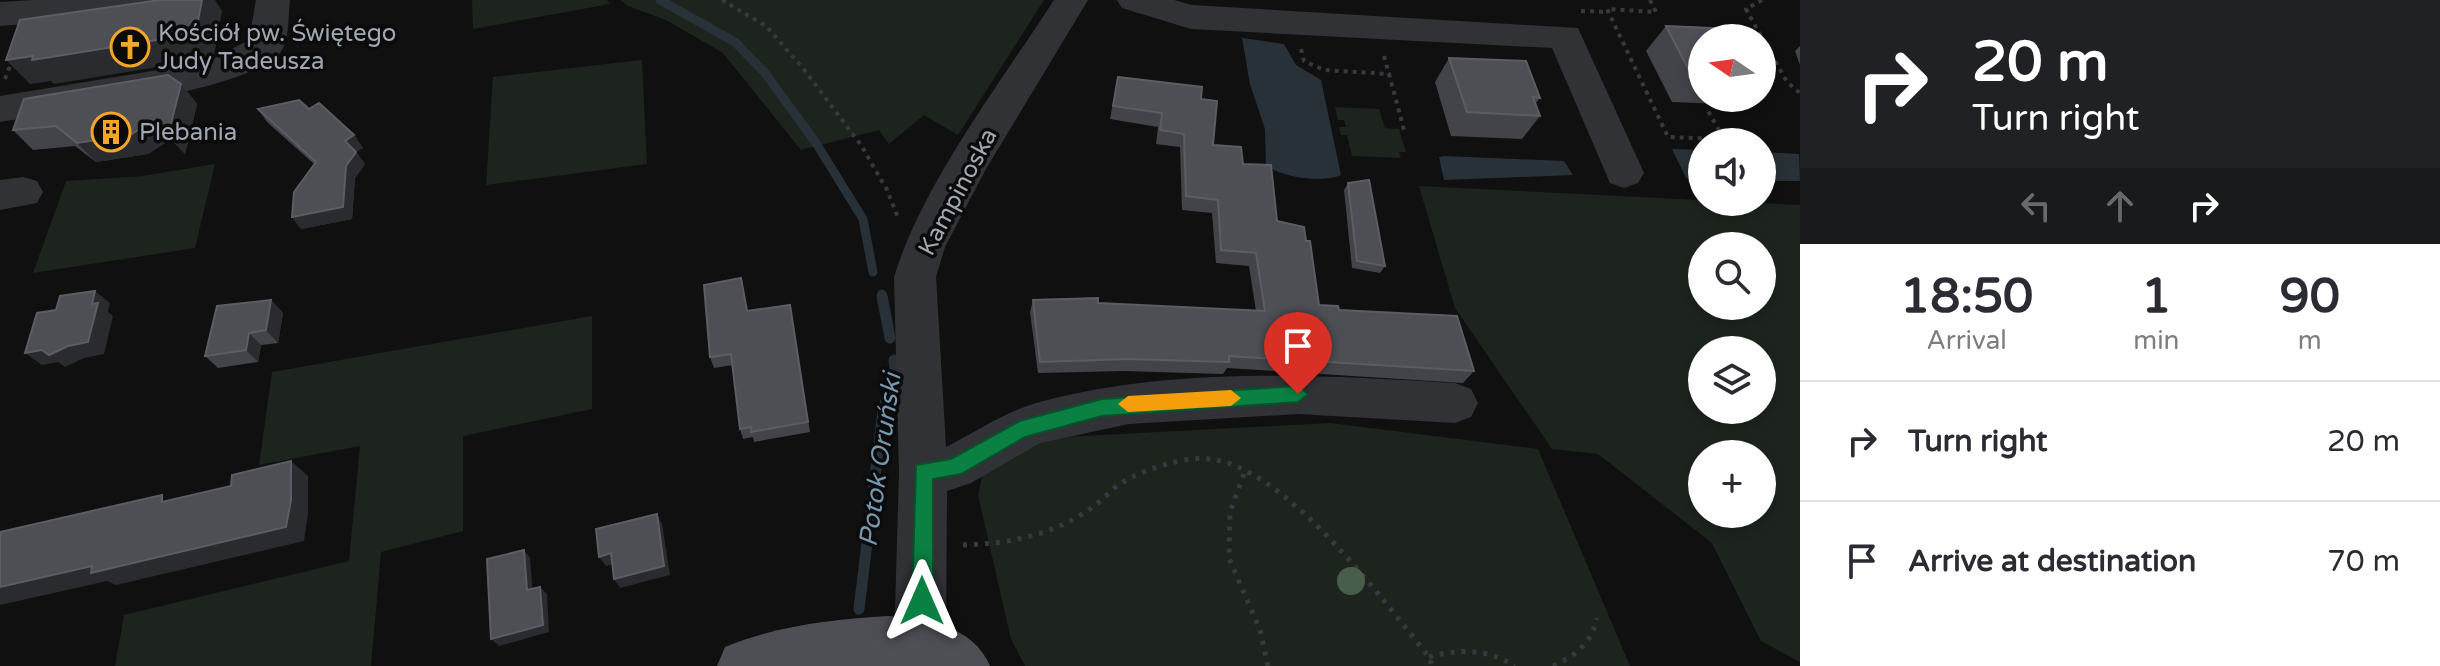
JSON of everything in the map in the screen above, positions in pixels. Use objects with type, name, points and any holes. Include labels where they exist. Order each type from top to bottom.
[{"type":"main road","points":[[744,666],[900,651]]},
{"type":"street","points":[[0,14],[197,0]]},
{"type":"street","points":[[0,109],[216,73],[266,46],[273,0]]},
{"type":"street","name":"Kampinoska","points":[[900,651],[923,539],[921,355],[915,277],[924,247],[970,162],[1071,0]]},
{"type":"street","points":[[1142,1],[1191,17],[1565,37],[1624,173]]},
{"type":"street","points":[[923,472],[954,468],[1020,430],[1039,423],[1129,404],[1298,394],[1455,403]]},
{"type":"path","points":[[722,0],[766,26],[802,67],[872,163],[901,224],[924,247]]},
{"type":"path","points":[[1568,10],[1656,12],[1650,0]]},
{"type":"path","points":[[1754,24],[1746,9],[1762,0]]},
{"type":"path","points":[[38,103],[2,85],[17,49],[63,10]]},
{"type":"path","points":[[1653,11],[1657,19]]},
{"type":"path","points":[[1608,12],[1668,137],[1688,139]]},
{"type":"path","points":[[1369,55],[1398,57]]},
{"type":"path","points":[[1384,59],[1404,130]]},
{"type":"path","points":[[1304,61],[1324,70],[1389,74]]},
{"type":"path","points":[[1776,63],[1787,82],[1800,93]]},
{"type":"path","points":[[9,68],[23,65]]},
{"type":"path","points":[[923,539],[966,545],[1009,543],[1057,527],[1088,510],[1124,482],[1177,462],[1220,460],[1307,519],[1429,657],[1432,666]]},
{"type":"path","points":[[1244,474],[1230,512],[1229,558],[1260,630],[1268,666]]},
{"type":"path","points":[[1553,666],[1581,653],[1595,633],[1597,618]]},
{"type":"path","points":[[1429,657],[1455,648],[1486,652],[1515,666]]},
{"type":"shaded area","points":[[472,0],[607,0],[610,4],[473,29]]},
{"type":"shaded area","points":[[621,0],[1044,0],[958,135],[924,115],[889,144],[879,130],[801,150],[723,53],[666,20],[628,6]]},
{"type":"shaded area","points":[[1242,38],[1284,44],[1296,65],[1321,80],[1341,175],[1324,179],[1303,178],[1266,165],[1265,129],[1250,84]]},
{"type":"shaded area","points":[[642,60],[647,164],[486,185],[493,77]]},
{"type":"shaded area","points":[[1335,107],[1379,109],[1385,128],[1399,129],[1406,152],[1399,152],[1401,158],[1352,156],[1347,135],[1341,135],[1339,127],[1346,127],[1344,120],[1338,120]]},
{"type":"shaded area","points":[[1672,149],[1688,150],[1686,178]]},
{"type":"shaded area","points":[[1776,153],[1799,154],[1800,181],[1776,181]]},
{"type":"shaded area","points":[[1439,157],[1564,161],[1573,175],[1444,180]]},
{"type":"shaded area","points":[[215,164],[195,248],[33,273],[66,181],[143,176]]},
{"type":"shaded area","points":[[1419,186],[1688,199],[1688,216],[1776,216],[1776,204],[1800,205],[1800,662],[1761,641],[1712,543],[1693,528],[1776,528],[1776,440],[1688,440],[1688,524],[1598,454],[1552,449],[1455,308]]},
{"type":"shaded area","points":[[592,316],[592,409],[463,436],[463,531],[381,552],[371,666],[115,666],[124,615],[349,561],[360,446],[259,465],[272,372]]},
{"type":"shaded area","points":[[1330,423],[1538,449],[1630,666],[1025,666],[1011,639],[978,495],[990,441]]},
{"type":"building","points":[[160,0],[202,0],[196,31],[188,35],[32,60],[33,56],[6,60],[20,20]]},
{"type":"building","points":[[1666,26],[1688,27],[1688,68]]},
{"type":"building","points":[[1449,58],[1526,61],[1540,98],[1533,97],[1540,116],[1467,112]]},
{"type":"building","points":[[168,75],[181,84],[168,135],[154,120],[130,135],[77,143],[56,126],[13,130],[24,99]]},
{"type":"building","points":[[1118,77],[1202,87],[1201,99],[1217,101],[1213,145],[1241,147],[1243,164],[1271,165],[1277,221],[1304,227],[1306,241],[1310,241],[1319,305],[1338,306],[1339,310],[1457,316],[1474,371],[1229,356],[1229,362],[1128,359],[1040,362],[1033,300],[1098,298],[1098,303],[1265,311],[1256,253],[1221,250],[1218,200],[1186,196],[1184,134],[1160,130],[1162,113],[1113,106]]},
{"type":"building","points":[[299,100],[309,109],[319,103],[354,135],[345,141],[356,152],[346,166],[343,207],[292,217],[294,192],[316,162],[258,109]]},
{"type":"building","points":[[1369,180],[1385,266],[1357,261],[1348,183]]},
{"type":"building","points":[[741,278],[747,311],[790,305],[808,422],[751,432],[751,427],[740,429],[731,354],[710,357],[704,285]]},
{"type":"building","points":[[95,291],[92,304],[98,303],[88,342],[68,346],[49,355],[42,350],[25,353],[37,313],[56,310],[60,296]]},
{"type":"building","points":[[271,300],[266,330],[249,333],[246,350],[205,356],[217,306]]},
{"type":"building","points":[[291,461],[291,500],[286,527],[91,573],[92,566],[0,587],[0,532],[162,495],[162,502],[231,486],[232,475]]},
{"type":"building","points":[[657,514],[664,566],[614,579],[611,553],[599,557],[596,529]]},
{"type":"building","points":[[524,550],[527,590],[540,587],[543,625],[491,639],[487,559]]},
{"type":"waterway","name":"Potok Oruński","points":[[660,0],[735,42],[765,73],[816,143],[863,219],[873,272]]},
{"type":"waterway","name":"Potok Oruński","points":[[882,294],[883,298]]},
{"type":"waterway","name":"Potok Oruński","points":[[882,296],[890,338]]},
{"type":"waterway","name":"Potok Oruński","points":[[859,609],[883,411],[895,369],[894,360]]},
{"type":"slow traffic","points":[[1128,404],[1231,398]]},
{"type":"place","name":"Kościół pw. Świętego Judy Tadeusza","points":[[130,47]]},
{"type":"place","name":"Plebania","points":[[111,132]]},
{"type":"route","points":[[922,601],[923,472],[954,468],[1020,430],[1066,415],[1147,402],[1298,394]]}]
